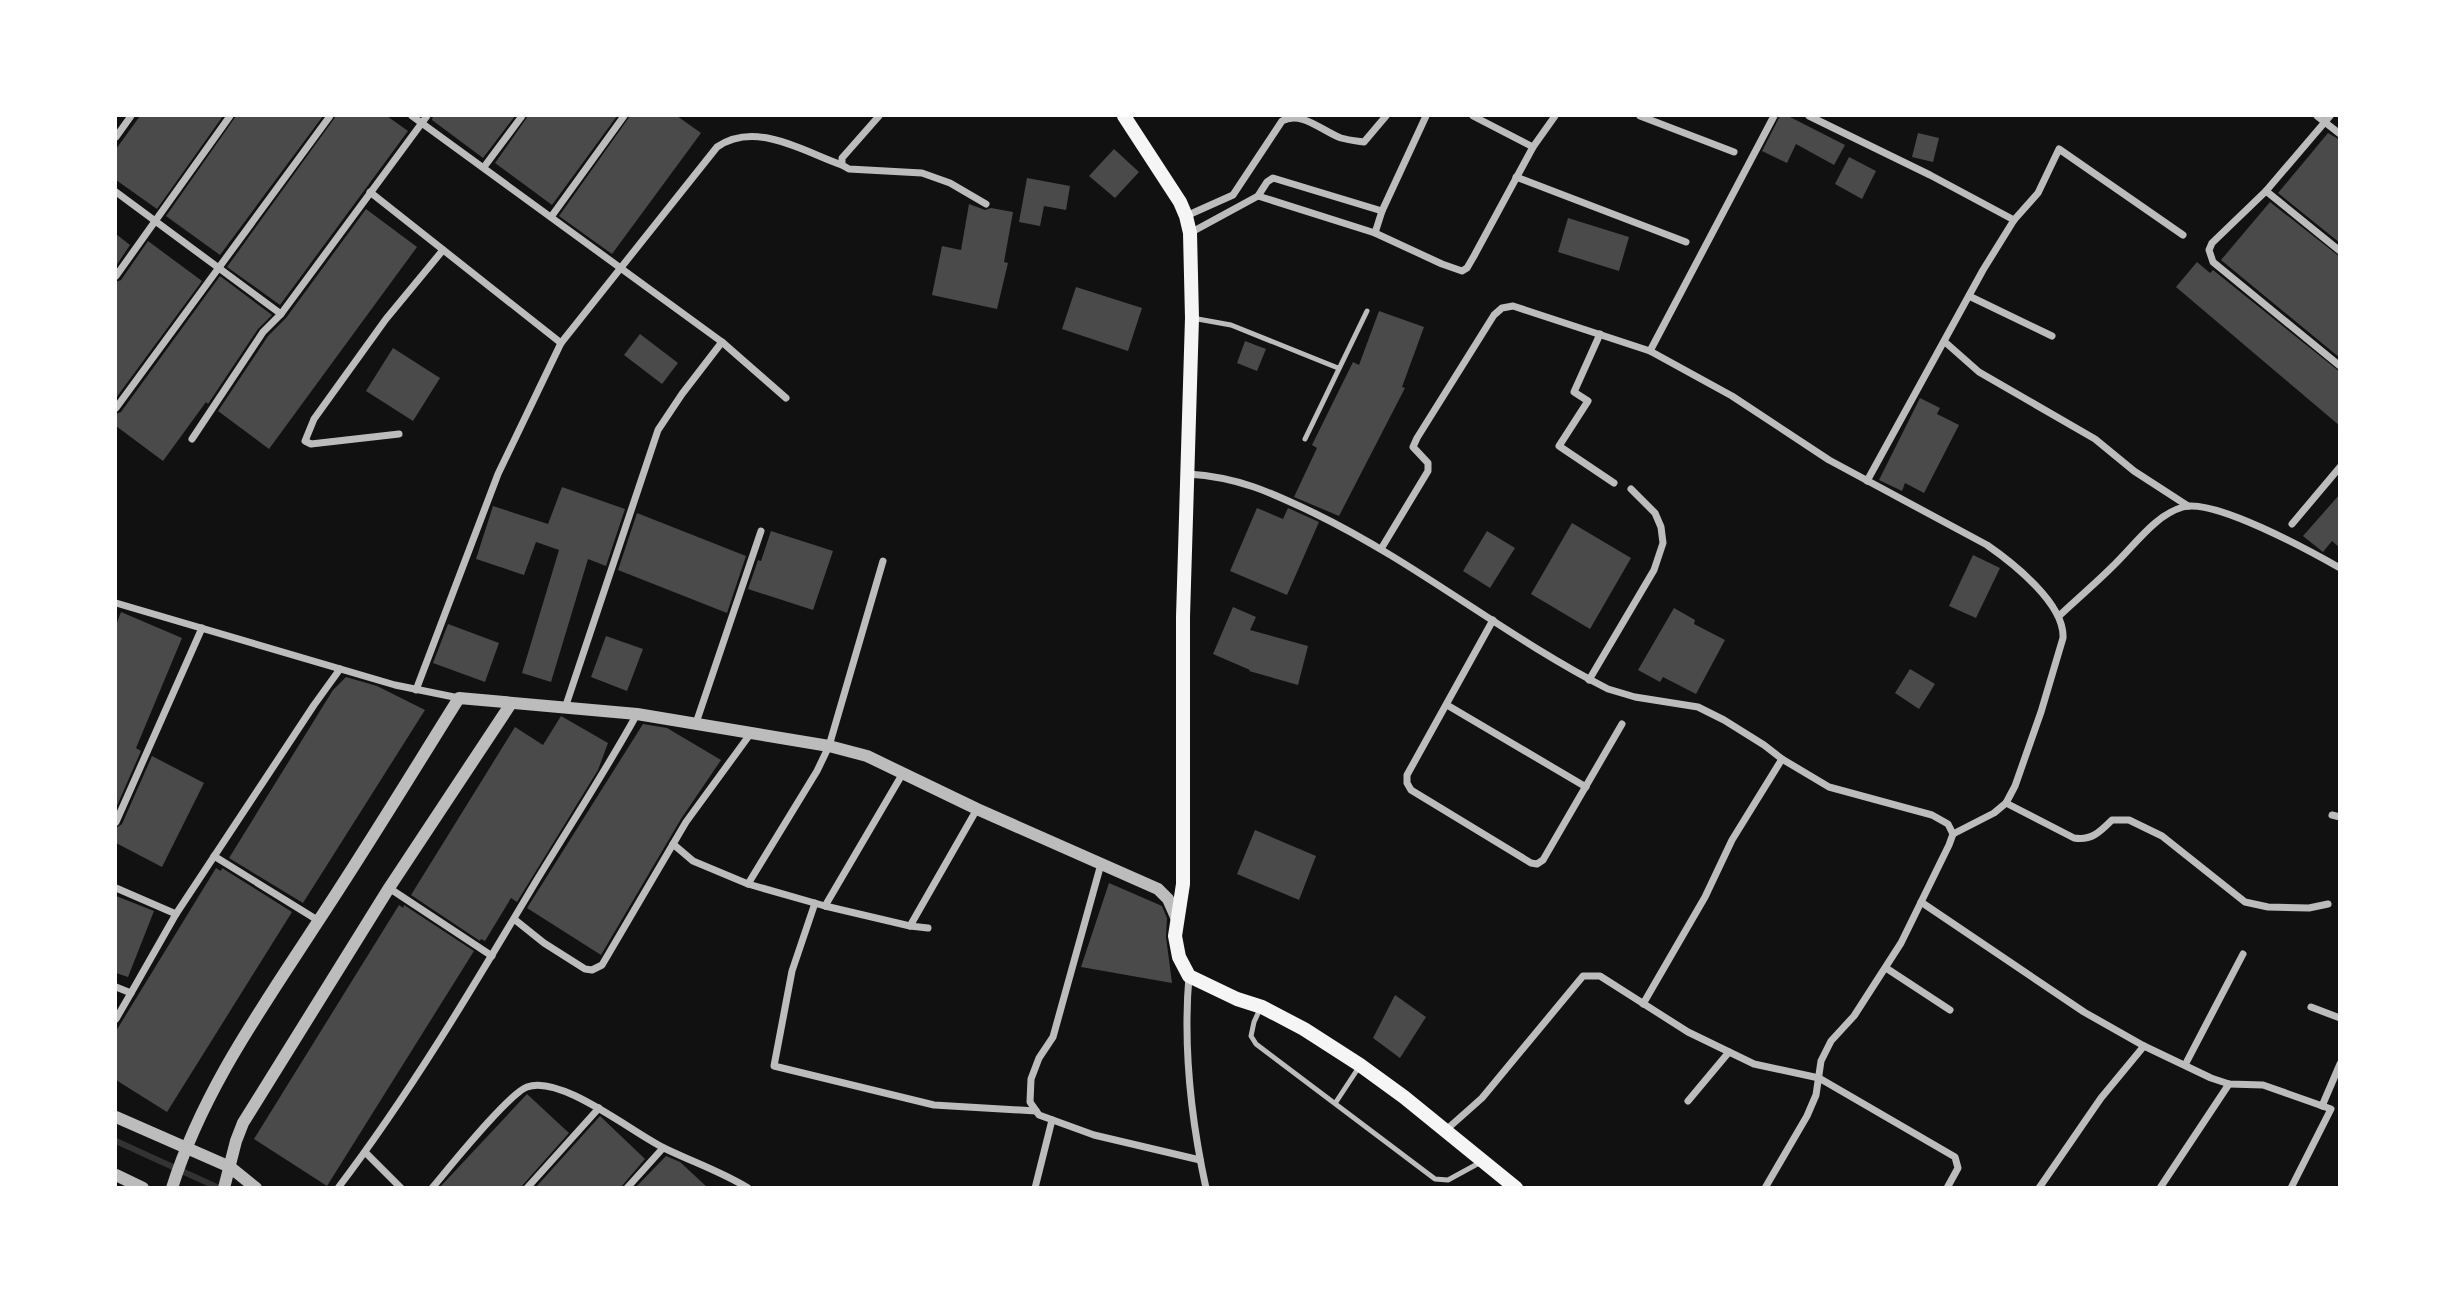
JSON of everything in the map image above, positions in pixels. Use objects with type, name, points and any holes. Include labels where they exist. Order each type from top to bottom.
[{"type":"main road","points":[[1124,116],[1154,159],[1186,216],[1190,233],[1192,318],[1182,617],[1182,884],[1175,936],[1179,957],[1189,976],[1237,999],[1262,1007],[1304,1029],[1360,1065],[1514,1187]]},
{"type":"street","points":[[116,137],[131,116]]},
{"type":"street","points":[[116,276],[230,116]]},
{"type":"street","points":[[116,408],[330,116]]},
{"type":"street","points":[[412,116],[424,119],[484,167],[722,342],[786,398]]},
{"type":"street","points":[[484,167],[522,116]]},
{"type":"street","points":[[551,217],[624,116]]},
{"type":"street","points":[[842,165],[842,158],[879,116]]},
{"type":"street","points":[[1186,216],[1233,194],[1282,121],[1289,117],[1298,117],[1341,138],[1364,142],[1386,116]]},
{"type":"street","points":[[1375,233],[1382,211],[1426,116]]},
{"type":"street","points":[[1473,116],[1533,147]]},
{"type":"street","points":[[1258,197],[1375,233],[1442,264],[1464,270],[1533,147],[1555,116]]},
{"type":"street","points":[[1640,116],[1734,152]]},
{"type":"street","points":[[1650,351],[1774,116]]},
{"type":"street","points":[[1809,116],[1930,175],[2014,220]]},
{"type":"street","points":[[2317,116],[2327,119],[2340,134]]},
{"type":"street","points":[[192,439],[264,332],[281,314],[424,119]]},
{"type":"street","points":[[2327,119],[2266,191],[2212,243],[2209,250],[2210,258],[2340,366]]},
{"type":"street","points":[[416,690],[498,474],[561,343],[717,147],[742,137],[765,137],[849,169],[922,173],[950,183],[986,204]]},
{"type":"street","points":[[1867,481],[1969,296],[2014,220],[2038,193],[2059,149],[2183,234]]},
{"type":"street","points":[[1516,177],[1686,242]]},
{"type":"street","points":[[1190,233],[1258,197],[1267,182],[1276,178],[1382,211]]},
{"type":"street","points":[[2266,191],[2340,251]]},
{"type":"street","points":[[116,192],[281,314]]},
{"type":"street","points":[[370,192],[561,343]]},
{"type":"street","points":[[399,434],[311,444],[305,441],[314,419],[386,319],[443,250]]},
{"type":"street","points":[[1969,296],[2052,336]]},
{"type":"street","points":[[1381,550],[1428,471],[1428,463],[1413,447],[1417,438],[1494,315],[1502,308],[1513,306],[1650,351],[1731,396],[1829,460],[1962,530],[2010,561],[2031,581],[2059,616],[2064,630],[2057,658],[2015,786],[2006,803],[1994,813],[1953,834],[1886,968],[1854,1016],[1831,1041],[1821,1061],[1819,1078],[1807,1116],[1765,1188]]},
{"type":"street","points":[[1600,334],[1574,392],[1588,401],[1559,446],[1614,483]]},
{"type":"street","points":[[565,708],[658,430],[722,342]]},
{"type":"street","points":[[1945,342],[1979,372],[2095,439],[2134,471],[2188,506],[2209,508],[2254,525],[2340,568]]},
{"type":"street","points":[[2291,524],[2340,467]]},
{"type":"street","points":[[1187,474],[1224,477],[1265,489],[1344,527],[1589,680],[1636,697],[1698,707],[1724,720],[1764,745],[1782,760],[1829,787],[1932,815],[1948,824],[1953,834]]},
{"type":"street","points":[[1589,680],[1654,570],[1663,543],[1661,527],[1655,513],[1631,489]]},
{"type":"street","points":[[2059,616],[2163,517],[2188,506]]},
{"type":"street","points":[[696,723],[761,531]]},
{"type":"street","points":[[748,884],[830,746],[883,561]]},
{"type":"street","points":[[116,613],[118,603],[416,690],[510,705],[637,714],[830,746],[867,756],[1158,889],[1168,899],[1176,917]]},
{"type":"street","points":[[1493,620],[1406,775],[1411,790],[1531,863],[1537,864],[1543,860],[1622,724]]},
{"type":"street","points":[[116,822],[202,628]]},
{"type":"street","points":[[116,1019],[176,914],[340,669]]},
{"type":"street","points":[[172,1187],[186,1147],[217,1081],[245,1033],[459,698]]},
{"type":"street","points":[[225,1185],[243,1123],[390,888],[510,705]]},
{"type":"street","points":[[1447,705],[1586,787]]},
{"type":"street","points":[[338,1188],[365,1152],[492,956],[637,714]]},
{"type":"street","points":[[514,919],[584,969],[592,970],[602,965],[686,822],[751,733]]},
{"type":"street","points":[[1643,1004],[1704,897],[1732,840],[1782,760]]},
{"type":"street","points":[[825,906],[902,773]]},
{"type":"street","points":[[2006,803],[2074,838],[2084,840],[2097,835],[2112,820],[2129,820],[2162,836],[2245,902],[2268,907],[2309,908],[2328,904]]},
{"type":"street","points":[[910,926],[978,809]]},
{"type":"street","points":[[673,844],[693,861],[748,884],[825,906],[928,928]]},
{"type":"street","points":[[214,856],[318,921]]},
{"type":"street","points":[[1101,864],[1052,1037],[1039,1058],[1031,1079],[1030,1102],[1038,1115],[1094,1135],[1200,1160]]},
{"type":"street","points":[[116,888],[176,914]]},
{"type":"street","points":[[390,888],[492,956]]},
{"type":"street","points":[[1921,902],[2084,1012],[2144,1045],[2211,1078],[2229,1084],[2263,1085],[2327,1108]]},
{"type":"street","points":[[815,903],[792,971],[774,1066],[934,1105],[1036,1111]]},
{"type":"street","points":[[2185,1065],[2244,954]]},
{"type":"street","points":[[1886,968],[1950,1010]]},
{"type":"street","points":[[1189,976],[1186,1005],[1189,1068],[1206,1188]]},
{"type":"street","points":[[1445,1130],[1482,1098],[1583,976],[1600,976],[1688,1032],[1754,1064],[1819,1078],[1955,1157],[1958,1168],[1947,1188]]},
{"type":"street","points":[[116,987],[131,993]]},
{"type":"street","points":[[2311,1007],[2340,1018]]},
{"type":"street","points":[[2039,1188],[2101,1098],[2144,1045]]},
{"type":"street","points":[[1688,1101],[1729,1052]]},
{"type":"street","points":[[2291,1188],[2327,1108],[2340,1063]]},
{"type":"street","points":[[2160,1188],[2229,1084]]},
{"type":"street","points":[[432,1188],[500,1110],[526,1087],[545,1085],[599,1108],[663,1148],[736,1180],[748,1188]]},
{"type":"street","points":[[527,1188],[599,1108]]},
{"type":"street","points":[[116,1117],[230,1167],[256,1188]]},
{"type":"street","points":[[1035,1188],[1052,1120]]},
{"type":"street","points":[[627,1188],[663,1148]]},
{"type":"street","points":[[365,1152],[401,1188]]},
{"type":"street","points":[[116,1175],[143,1188]]},
{"type":"street","points":[[729,1188],[736,1180]]},
{"type":"lane","points":[[1305,439],[1367,311]]},
{"type":"lane","points":[[1192,318],[1231,325],[1338,368]]},
{"type":"lane","points":[[1262,1007],[1254,1022],[1251,1036],[1256,1044],[1435,1179],[1448,1180],[1484,1161]]},
{"type":"lane","points":[[1336,1102],[1360,1065]]},
{"type":"building","points":[[140,116],[223,116],[157,209],[116,180],[116,149]]},
{"type":"building","points":[[236,116],[323,116],[220,255],[166,216]]},
{"type":"building","points":[[336,116],[387,116],[408,131],[280,305],[227,267]]},
{"type":"building","points":[[433,116],[515,116],[483,158],[432,120]]},
{"type":"building","points":[[528,116],[617,116],[552,205],[495,163]]},
{"type":"building","points":[[630,116],[677,116],[701,133],[612,254],[559,216]]},
{"type":"building","points":[[1780,116],[1788,116],[1845,145],[1834,165],[1796,144],[1787,163],[1762,151]]},
{"type":"building","points":[[1918,133],[1939,138],[1933,162],[1912,157]]},
{"type":"building","points":[[2328,133],[2340,140],[2340,243],[2278,193]]},
{"type":"building","points":[[1114,149],[1139,172],[1115,198],[1089,176]]},
{"type":"building","points":[[1849,157],[1876,171],[1862,199],[1835,184]]},
{"type":"building","points":[[1027,178],[1070,186],[1066,210],[1044,206],[1040,226],[1019,222]]},
{"type":"building","points":[[2270,202],[2340,257],[2340,358],[2221,260]]},
{"type":"building","points":[[969,204],[985,210],[991,208],[1013,212],[1004,262],[1008,263],[997,309],[932,295],[942,246],[961,250]]},
{"type":"building","points":[[366,209],[417,247],[269,449],[218,411],[268,336],[286,318]]},
{"type":"building","points":[[1568,218],[1629,237],[1619,271],[1558,252]]},
{"type":"building","points":[[116,234],[130,245],[116,266]]},
{"type":"building","points":[[148,241],[202,281],[116,398],[116,282],[121,280]]},
{"type":"building","points":[[2197,262],[2210,273],[2213,270],[2340,372],[2340,426],[2176,287]]},
{"type":"building","points":[[220,276],[272,315],[258,329],[208,404],[206,402],[163,461],[116,426],[116,414],[121,412]]},
{"type":"building","points":[[1076,287],[1142,308],[1128,351],[1062,329]]},
{"type":"building","points":[[1379,311],[1424,327],[1402,387],[1405,388],[1339,516],[1294,497],[1317,448],[1312,445],[1353,362],[1359,365]]},
{"type":"building","points":[[640,334],[678,363],[662,384],[624,355]]},
{"type":"building","points":[[1245,341],[1266,349],[1257,371],[1237,363]]},
{"type":"building","points":[[393,348],[440,378],[413,421],[366,391]]},
{"type":"building","points":[[1920,398],[1940,408],[1937,414],[1959,425],[1924,493],[1905,483],[1902,491],[1879,480]]},
{"type":"building","points":[[562,487],[625,509],[606,566],[588,559],[551,682],[522,673],[559,550],[536,542],[524,575],[476,559],[493,506],[548,524]]},
{"type":"building","points":[[2340,494],[2340,548],[2332,541],[2323,552],[2303,536]]},
{"type":"building","points":[[1257,508],[1283,519],[1288,508],[1319,522],[1287,595],[1230,571]]},
{"type":"building","points":[[637,513],[746,556],[727,613],[618,570]]},
{"type":"building","points":[[1572,523],[1631,558],[1590,629],[1531,594]]},
{"type":"building","points":[[771,531],[833,551],[813,610],[748,589]]},
{"type":"building","points":[[1487,531],[1515,548],[1490,588],[1463,571]]},
{"type":"building","points":[[1973,555],[2000,568],[1976,618],[1949,606]]},
{"type":"building","points":[[1233,607],[1256,617],[1250,630],[1308,646],[1298,685],[1249,671],[1213,654]]},
{"type":"building","points":[[1674,608],[1695,620],[1694,624],[1725,640],[1696,694],[1663,677],[1660,682],[1638,670]]},
{"type":"building","points":[[121,612],[182,638],[136,748],[141,751],[116,808],[116,625]]},
{"type":"building","points":[[448,624],[499,643],[485,682],[433,663]]},
{"type":"building","points":[[606,636],[643,649],[627,691],[591,677]]},
{"type":"building","points":[[1910,669],[1935,684],[1919,709],[1895,693]]},
{"type":"building","points":[[346,677],[377,686],[425,710],[303,903],[229,858],[333,690]]},
{"type":"building","points":[[561,716],[608,743],[598,770],[517,902],[511,898],[485,941],[480,941],[411,895],[515,727],[543,745]]},
{"type":"building","points":[[643,724],[667,728],[721,760],[681,819],[601,955],[527,908]]},
{"type":"building","points":[[152,756],[204,783],[162,867],[116,843],[116,828],[122,824]]},
{"type":"building","points":[[1255,830],[1316,856],[1299,900],[1237,874]]},
{"type":"building","points":[[216,868],[221,871],[222,868],[292,912],[167,1112],[116,1080],[116,1031]]},
{"type":"building","points":[[1109,883],[1162,906],[1167,918],[1166,937],[1172,983],[1081,967]]},
{"type":"building","points":[[116,896],[154,911],[128,977],[116,973]]},
{"type":"building","points":[[399,905],[403,908],[404,905],[474,951],[327,1186],[254,1139]]},
{"type":"building","points":[[1395,995],[1426,1017],[1400,1058],[1373,1038]]},
{"type":"building","points":[[527,1094],[569,1133],[521,1187],[440,1187]]},
{"type":"building","points":[[600,1116],[645,1159],[621,1187],[536,1187]]},
{"type":"building","points":[[666,1156],[680,1162],[707,1187],[636,1187]]},
{"type":"waterway","points":[[116,1141],[219,1188]]}]
